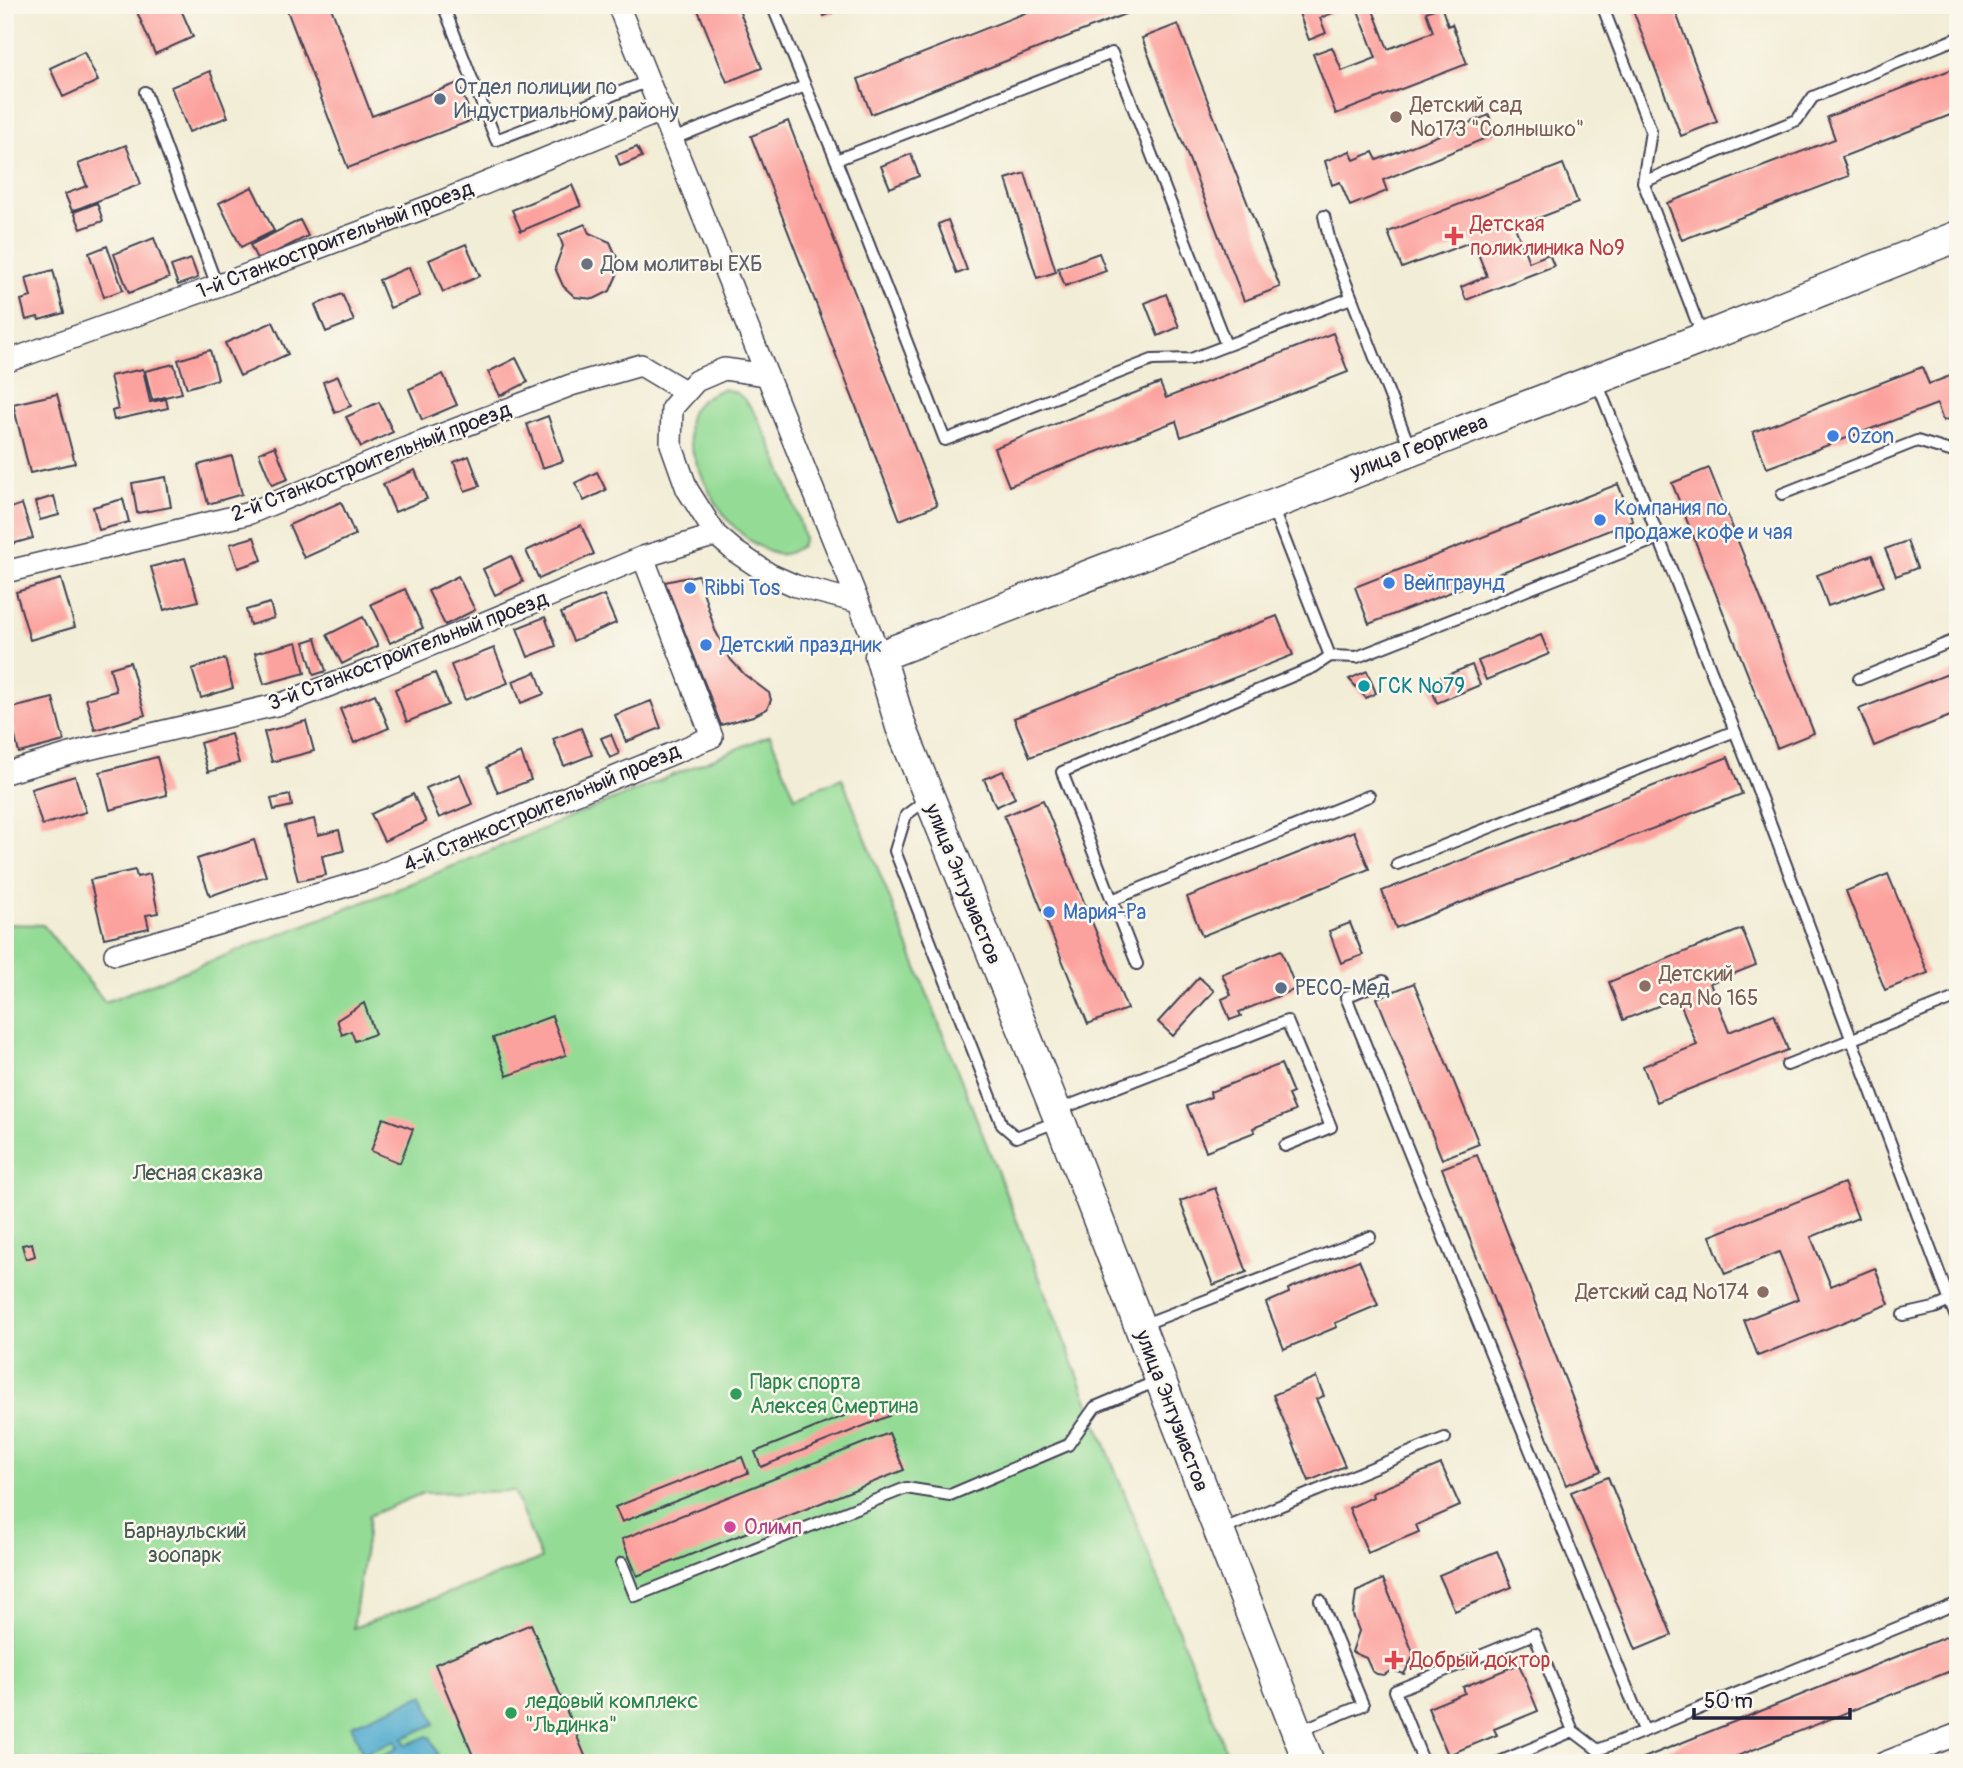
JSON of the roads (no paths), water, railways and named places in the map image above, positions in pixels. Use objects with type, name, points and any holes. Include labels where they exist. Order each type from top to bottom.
[{"type":"street","name":"улица Энтузиастов","points":[[618,5],[880,656],[901,727],[1058,1116],[1309,1763]]},
{"type":"street","name":"1-й Станкостроительный проезд","points":[[5,362],[435,204],[661,111]]},
{"type":"street","name":"улица Георгиева","points":[[880,656],[1703,338],[1958,236]]},
{"type":"street","name":"2-й Станкостроительный проезд","points":[[5,572],[250,513],[404,449],[558,390],[641,365],[686,392]]},
{"type":"street","points":[[767,375],[724,369],[696,381],[672,408],[671,444],[687,489],[716,535],[769,574],[796,586],[858,602]]},
{"type":"street","points":[[643,557],[716,535]]},
{"type":"street","name":"3-й Станкостроительный проезд","points":[[5,773],[84,750],[284,703],[643,557]]},
{"type":"street","name":"4-й Станкостроительный проезд","points":[[115,954],[370,879],[712,737],[643,557]]},
{"type":"street","points":[[1884,1763],[1958,1734]]},
{"type":"lane","points":[[443,5],[496,140],[649,81]]},
{"type":"lane","points":[[772,5],[836,160],[945,440],[1152,360],[1191,359],[1351,298]]},
{"type":"lane","points":[[1602,5],[1651,131],[1643,182],[1703,338]]},
{"type":"lane","points":[[1643,182],[1797,120],[1813,97],[1958,38]]},
{"type":"lane","points":[[836,160],[1112,52],[1226,345]]},
{"type":"lane","points":[[673,139],[805,86]]},
{"type":"lane","points":[[145,92],[217,286]]},
{"type":"lane","points":[[1324,216],[1329,243],[1410,450]]},
{"type":"lane","points":[[1597,379],[1735,731],[1955,1315]]},
{"type":"lane","points":[[1782,494],[1917,441],[1950,451],[1958,448]]},
{"type":"lane","points":[[1271,505],[1330,656]]},
{"type":"lane","points":[[1137,964],[1062,772],[1314,667],[1330,656],[1357,657],[1659,538]]},
{"type":"lane","points":[[1859,679],[1958,639]]},
{"type":"lane","points":[[1397,864],[1735,731]]},
{"type":"lane","points":[[1112,901],[1369,796]]},
{"type":"lane","points":[[929,798],[906,815],[895,851],[1002,1125],[1016,1137],[1058,1116],[1287,1021],[1331,1127],[1285,1146]]},
{"type":"lane","points":[[1383,981],[1346,997],[1644,1730]]},
{"type":"lane","points":[[1787,1065],[1958,998]]},
{"type":"lane","points":[[1139,1326],[1370,1237]]},
{"type":"lane","points":[[1903,1315],[1934,1308],[1950,1301]]},
{"type":"lane","points":[[622,1563],[635,1596],[906,1488],[950,1495],[1068,1446],[1095,1407],[1160,1380]]},
{"type":"lane","points":[[1219,1531],[1445,1438]]},
{"type":"lane","points":[[1297,1732],[1363,1705],[1320,1600]]},
{"type":"lane","points":[[1424,1763],[1395,1691],[1534,1634],[1573,1731],[1598,1749],[1958,1603]]},
{"type":"lane","points":[[1497,1763],[1573,1731]]},
{"type":"water","points":[[424,1695],[435,1724],[403,1738],[406,1745],[427,1736],[431,1738],[441,1763],[373,1763],[374,1759],[398,1748],[395,1741],[363,1754],[351,1725]]},
{"type":"place","name":"Отдел полиции по Индустриальному району","points":[[440,99]]},
{"type":"place","name":"Детский сад №173 \"Солнышко\"","points":[[1396,117]]},
{"type":"place","name":"Детская поликлиника №9","points":[[1454,236]]},
{"type":"place","name":"Дом молитвы ЕХБ","points":[[587,264]]},
{"type":"place","name":"Ozon","points":[[1833,436]]},
{"type":"place","name":"Компания по продаже кофе и чая","points":[[1600,520]]},
{"type":"place","name":"Вейпграунд","points":[[1389,583]]},
{"type":"place","name":"Ribbi Tos","points":[[690,588]]},
{"type":"place","name":"Детский праздник","points":[[706,645]]},
{"type":"place","name":"ГСК №79","points":[[1364,686]]},
{"type":"place","name":"Мария-Ра","points":[[1049,912]]},
{"type":"place","name":"Детский сад № 165","points":[[1645,986]]},
{"type":"place","name":"РЕСО-Мед","points":[[1281,988]]},
{"type":"place","name":"Детский сад №174","points":[[1763,1292]]},
{"type":"place","name":"Парк спорта Алексея Смертина","points":[[736,1394]]},
{"type":"place","name":"Олимп","points":[[730,1527]]},
{"type":"place","name":"Добрый доктор","points":[[1394,1660]]},
{"type":"place","name":"ледовый комплекс \"Льдинка\"","points":[[511,1713]]},
{"type":"park label","name":"Лесная сказка","points":[[198,1173]]},
{"type":"park label","name":"Барнаульский зоопарк","points":[[185,1543]]}]
